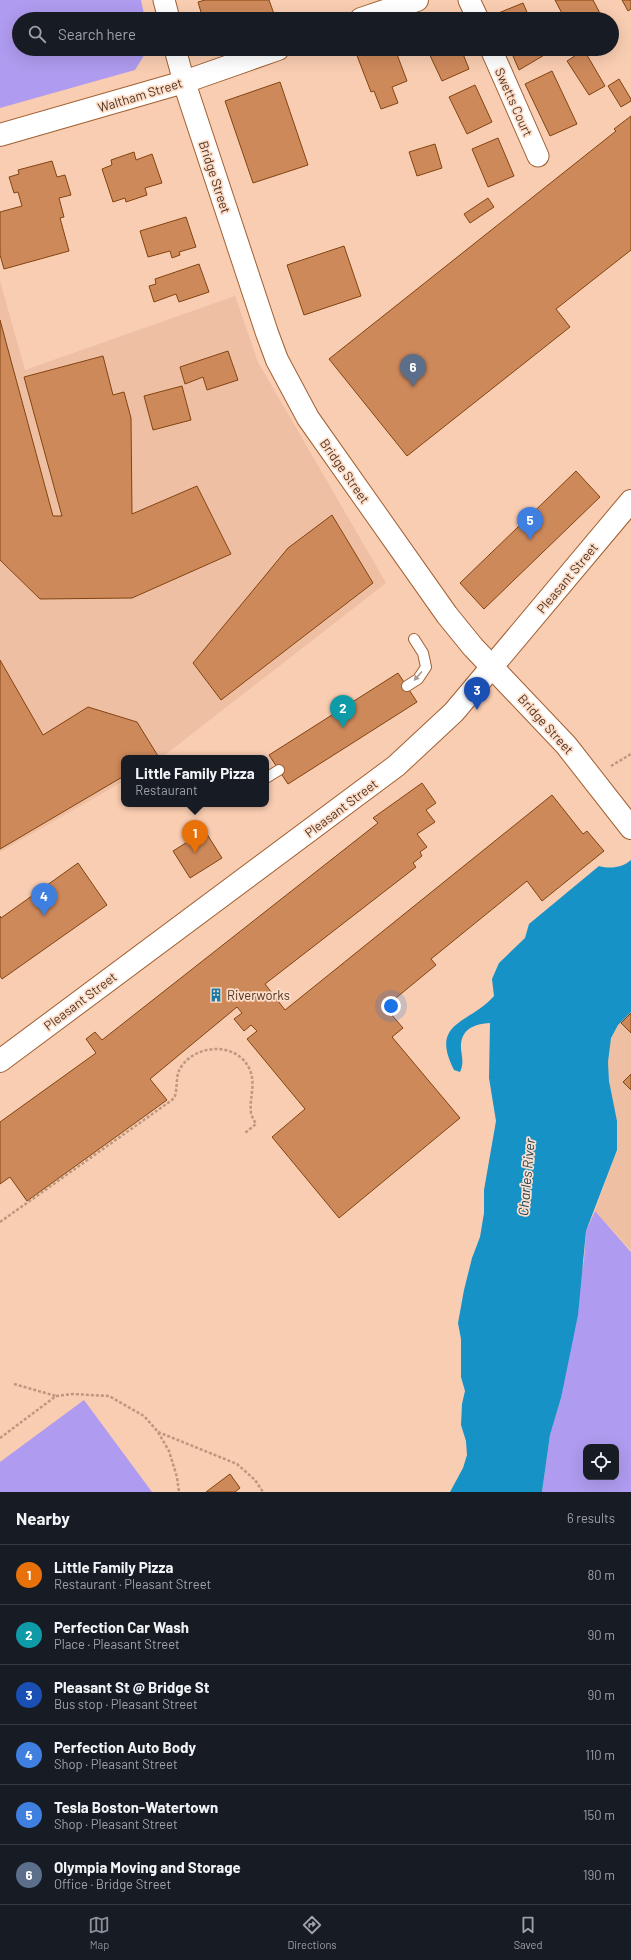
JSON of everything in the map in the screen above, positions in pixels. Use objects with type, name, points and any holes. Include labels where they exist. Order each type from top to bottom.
[{"type":"street","points":[[164,0],[167,12]]},
{"type":"street","points":[[382,12],[417,0]]},
{"type":"street","points":[[469,0],[475,12]]},
{"type":"street","name":"Bridge Street","points":[[177,56],[257,307],[277,360],[293,390],[330,450],[447,615],[473,647],[493,666],[566,745],[631,828]]},
{"type":"street","name":"Waltham Street","points":[[0,135],[184,82],[258,56]]},
{"type":"street","name":"Swetts Court","points":[[494,56],[538,156]]},
{"type":"street","name":"Pleasant Street","points":[[0,1061],[396,766],[454,712],[631,502]]},
{"type":"lane","points":[[407,686],[418,679],[426,667],[423,653],[414,639]]},
{"type":"lane","points":[[269,776],[279,770]]},
{"type":"path","points":[[0,1222],[172,1100],[175,1096],[177,1075],[180,1068],[186,1060],[205,1049],[215,1048],[231,1052],[244,1062],[250,1069],[254,1081],[251,1111],[256,1124],[245,1133]]},
{"type":"path","points":[[14,1384],[56,1396],[73,1394],[109,1396],[144,1416],[158,1432],[169,1451],[177,1477],[179,1492]]},
{"type":"path","points":[[0,1438],[56,1396]]},
{"type":"path","points":[[158,1432],[237,1464],[255,1480],[263,1492]]},
{"type":"shaded area","points":[[0,0],[141,0],[144,12],[12,12],[12,56],[144,56],[135,70],[0,108]]},
{"type":"shaded area","points":[[0,281],[25,370],[235,296],[258,362],[386,583],[165,755],[121,755],[121,783],[0,852]]},
{"type":"shaded area","points":[[631,1012],[631,1250],[595,1211],[617,1150],[617,1121],[610,1093],[608,1062],[611,1038],[618,1025]]},
{"type":"shaded area","points":[[595,1211],[631,1252],[631,1492],[542,1492],[550,1435],[561,1398],[584,1260],[586,1231]]},
{"type":"shaded area","points":[[84,1400],[152,1492],[0,1492],[0,1462]]},
{"type":"water","name":"Charles River","points":[[631,860],[631,1012],[618,1025],[611,1038],[608,1062],[609,1081],[617,1121],[617,1150],[586,1231],[578,1315],[561,1398],[550,1435],[542,1492],[450,1492],[463,1468],[467,1455],[466,1441],[461,1425],[462,1404],[465,1391],[461,1377],[461,1339],[458,1323],[472,1258],[480,1237],[484,1213],[484,1190],[496,1121],[489,1078],[490,1023],[474,1026],[466,1032],[461,1042],[462,1063],[460,1072],[454,1070],[448,1054],[446,1042],[449,1032],[456,1025],[494,996],[492,979],[499,963],[525,938],[529,924],[599,866],[616,867],[624,865]]},
{"type":"building","points":[[205,0],[269,0],[273,12],[201,12],[198,2]]},
{"type":"building","points":[[555,0],[593,0],[599,12],[561,12]]},
{"type":"building","points":[[622,0],[631,0],[631,9],[628,11]]},
{"type":"building","points":[[523,3],[527,12],[501,12]]},
{"type":"building","points":[[357,56],[398,56],[407,81],[392,87],[398,103],[381,109],[374,91],[371,92]]},
{"type":"building","points":[[430,56],[464,56],[469,69],[442,81]]},
{"type":"building","points":[[513,56],[543,56],[519,70]]},
{"type":"building","points":[[575,56],[588,56],[605,86],[589,95],[567,61]]},
{"type":"building","points":[[552,71],[577,124],[550,136],[525,84]]},
{"type":"building","points":[[619,79],[631,99],[631,101],[621,107],[608,86]]},
{"type":"building","points":[[280,82],[308,165],[253,183],[225,101]]},
{"type":"building","points":[[475,85],[492,122],[467,134],[449,97]]},
{"type":"building","points":[[631,116],[631,250],[556,309],[570,327],[407,456],[329,359],[616,131],[614,129]]},
{"type":"building","points":[[498,138],[514,176],[488,187],[472,149]]},
{"type":"building","points":[[435,144],[442,168],[417,176],[409,152]]},
{"type":"building","points":[[134,152],[136,160],[152,154],[162,183],[145,188],[147,195],[126,202],[125,198],[113,202],[102,169],[112,165],[111,160]]},
{"type":"building","points":[[52,161],[57,177],[65,175],[71,195],[59,198],[64,217],[60,218],[69,251],[4,269],[0,255],[0,212],[22,206],[18,192],[14,193],[9,177],[19,174],[18,170]]},
{"type":"building","points":[[488,198],[494,207],[470,223],[464,214]]},
{"type":"building","points":[[186,217],[196,247],[179,252],[180,255],[172,258],[170,251],[148,257],[140,231]]},
{"type":"building","points":[[344,246],[361,296],[304,315],[287,265]]},
{"type":"building","points":[[199,264],[209,292],[179,302],[176,294],[154,302],[149,286],[156,284],[155,279]]},
{"type":"building","points":[[0,320],[53,516],[62,516],[24,377],[103,356],[113,395],[124,392],[131,418],[132,514],[197,486],[231,554],[132,598],[40,599],[0,560]]},
{"type":"building","points":[[228,351],[238,380],[207,390],[203,377],[185,384],[180,367]]},
{"type":"building","points":[[182,386],[191,420],[153,430],[144,396]]},
{"type":"building","points":[[576,471],[600,497],[484,609],[460,583]]},
{"type":"building","points":[[332,515],[373,583],[221,700],[193,663],[288,548]]},
{"type":"building","points":[[0,660],[43,735],[88,707],[137,722],[157,755],[121,755],[121,778],[0,849]]},
{"type":"building","points":[[398,673],[417,702],[288,784],[269,755]]},
{"type":"building","name":"Riverworks","points":[[422,783],[436,803],[426,810],[435,822],[417,834],[427,847],[420,852],[422,856],[413,863],[416,867],[265,984],[285,1010],[552,795],[583,834],[587,831],[604,851],[542,901],[527,881],[431,959],[436,965],[385,1007],[403,1028],[392,1037],[460,1118],[339,1218],[272,1137],[305,1109],[247,1039],[257,1031],[251,1025],[244,1031],[234,1019],[242,1013],[237,1007],[150,1079],[167,1100],[27,1201],[10,1177],[0,1184],[0,1122],[96,1053],[86,1039],[95,1032],[102,1040],[378,823],[373,818]]},
{"type":"building","points":[[205,831],[222,858],[190,878],[173,851]]},
{"type":"building","points":[[78,863],[107,905],[2,979],[0,976],[0,916],[1,918]]},
{"type":"building","points":[[631,1013],[631,1033],[621,1023]]},
{"type":"building","points":[[631,1074],[631,1090],[623,1082]]},
{"type":"building","points":[[230,1474],[240,1488],[235,1492],[206,1492]]},
{"type":"place","name":"Olympia Moving and Storage","points":[[413,387]]},
{"type":"place","name":"Tesla Boston-Watertown","points":[[530,540]]},
{"type":"place","name":"Pleasant St @ Bridge St","points":[[477,710]]},
{"type":"place","name":"Perfection Car Wash","points":[[343,728]]},
{"type":"place","name":"Little Family Pizza","points":[[195,853]]},
{"type":"place","name":"Perfection Auto Body","points":[[44,916]]},
{"type":"place","name":"Riverworks","points":[[216,995]]}]
